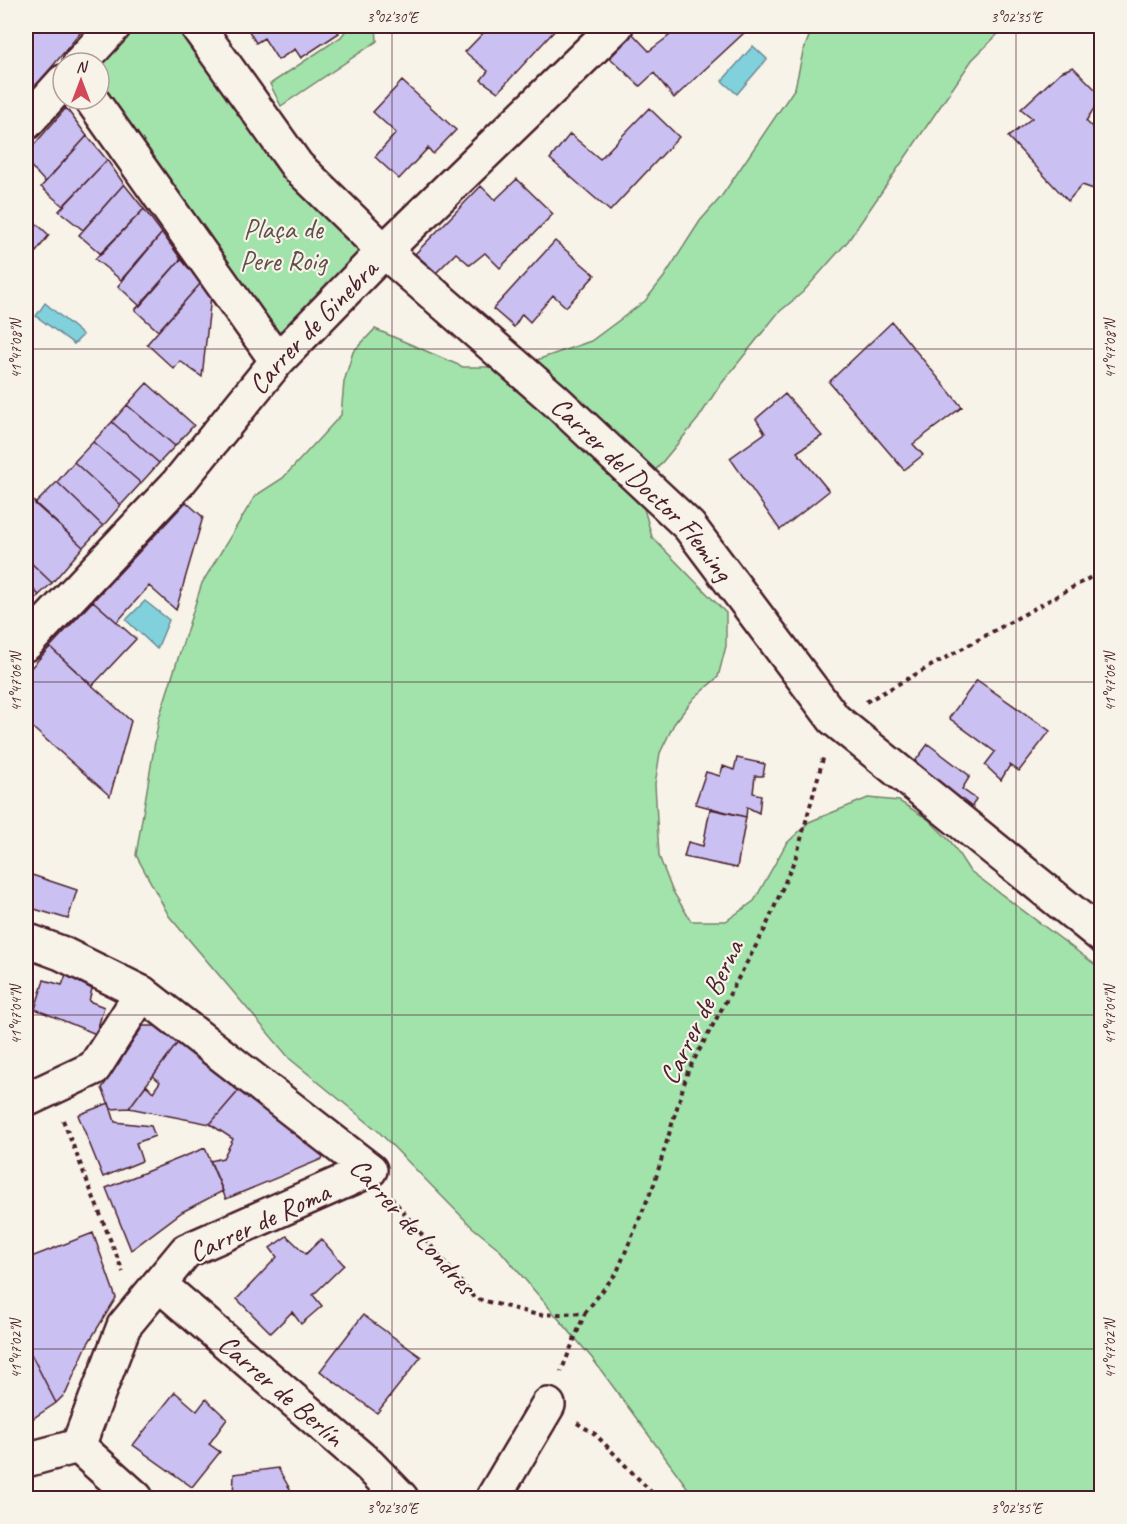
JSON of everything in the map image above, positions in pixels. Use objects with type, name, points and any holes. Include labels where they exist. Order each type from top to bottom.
[{"type":"street","points":[[91,51],[114,26]]},
{"type":"street","name":"Carrer del Doctor Fleming","points":[[197,26],[297,166],[384,251],[555,400],[689,526],[834,719],[1101,936]]},
{"type":"street","name":"Carrer de Ginebra","points":[[26,644],[178,483],[277,361],[384,251],[616,26]]},
{"type":"street","points":[[26,123],[51,95]]},
{"type":"street","points":[[100,111],[277,361]]},
{"type":"street","name":"Carrer de Londres","points":[[26,940],[61,953],[142,993],[370,1170]]},
{"type":"street","points":[[38,1094],[94,1068],[142,993]]},
{"type":"street","name":"Carrer de Roma","points":[[78,1446],[124,1326],[186,1251],[370,1170]]},
{"type":"street","name":"Carrer de Berlín","points":[[159,1284],[369,1466],[401,1498]]},
{"type":"street","points":[[493,1498],[548,1406]]},
{"type":"street","points":[[26,1460],[78,1446],[136,1498]]},
{"type":"path","points":[[834,719],[1101,571]]},
{"type":"path","name":"Carrer de Berna","points":[[585,1313],[617,1272],[654,1184],[688,1071],[765,929],[797,854],[834,719]]},
{"type":"path","points":[[38,1094],[138,1310]]},
{"type":"path","name":"Carrer de Londres","points":[[370,1170],[474,1298],[538,1316],[585,1313]]},
{"type":"path","points":[[585,1313],[548,1406],[595,1434],[657,1498]]},
{"type":"green space","name":"Plaça de Pere Roig","points":[[114,26],[193,26],[384,251],[277,361],[107,111],[111,111],[111,51],[104,51]]},
{"type":"green space","points":[[349,26],[376,26],[377,41],[281,106],[270,84],[341,37]]},
{"type":"green space","points":[[813,26],[1006,26],[972,60],[848,241],[803,292],[778,313],[718,388],[698,419],[655,471],[643,505],[652,537],[726,613],[726,646],[718,677],[694,698],[674,724],[660,753],[655,784],[659,856],[672,890],[691,921],[726,921],[754,901],[786,844],[809,822],[868,798],[899,801],[928,819],[951,842],[969,870],[1101,969],[1101,1498],[695,1498],[592,1358],[498,1248],[472,1227],[378,1131],[290,1059],[169,916],[136,855],[159,718],[202,583],[255,496],[283,478],[341,415],[344,382],[353,352],[375,329],[463,367],[498,367],[531,362],[591,341],[645,301],[664,277],[700,221],[721,197],[795,88],[803,52]]},
{"type":"water","points":[[753,46],[767,59],[737,94],[722,81]]},
{"type":"water","points":[[45,303],[83,335],[74,344],[36,316]]},
{"type":"water","points":[[145,601],[169,620],[157,649],[126,620]]},
{"type":"building","points":[[26,26],[86,26],[65,51],[51,51],[51,68],[26,98]]},
{"type":"building","points":[[246,26],[334,26],[339,33],[301,58],[295,49],[278,60],[264,38],[256,43]]},
{"type":"building","points":[[490,26],[558,27],[498,92],[481,80],[488,71],[465,52]]},
{"type":"building","points":[[660,26],[738,26],[745,32],[674,98],[654,73],[640,86],[610,58],[632,33],[649,51],[669,36]]},
{"type":"building","points":[[1073,67],[1102,96],[1086,121],[1102,137],[1102,192],[1082,185],[1068,201],[1008,137],[1032,118],[1021,109],[1061,72]]},
{"type":"building","points":[[402,81],[456,130],[433,154],[428,148],[399,179],[375,157],[396,133],[373,112]]},
{"type":"building","points":[[649,108],[679,137],[610,211],[550,159],[570,134],[600,159]]},
{"type":"building","points":[[63,111],[68,111],[87,136],[45,182],[26,161],[26,154]]},
{"type":"building","points":[[87,136],[107,160],[63,206],[41,187]]},
{"type":"building","points":[[107,160],[124,184],[83,230],[59,211]]},
{"type":"building","points":[[517,179],[553,214],[500,268],[485,253],[470,265],[456,253],[436,273],[415,254],[481,186],[495,200]]},
{"type":"building","points":[[124,184],[144,209],[101,254],[79,235]]},
{"type":"building","points":[[144,209],[162,233],[121,280],[95,259]]},
{"type":"building","points":[[26,214],[49,235],[26,265]]},
{"type":"building","points":[[162,233],[181,259],[140,306],[118,286]]},
{"type":"building","points":[[555,241],[595,275],[566,307],[553,295],[530,322],[522,314],[514,327],[493,309]]},
{"type":"building","points":[[181,259],[201,283],[158,331],[135,310]]},
{"type":"building","points":[[201,283],[211,296],[202,377],[180,361],[174,369],[147,344]]},
{"type":"building","points":[[892,322],[962,407],[913,444],[923,455],[904,470],[829,382]]},
{"type":"building","points":[[147,383],[194,425],[175,446],[127,405]]},
{"type":"building","points":[[785,394],[822,436],[797,452],[829,491],[780,530],[730,458],[765,433],[756,419]]},
{"type":"building","points":[[127,405],[175,446],[159,463],[112,422]]},
{"type":"building","points":[[112,422],[159,463],[141,483],[93,442]]},
{"type":"building","points":[[93,442],[141,483],[121,505],[74,462]]},
{"type":"building","points":[[74,462],[121,505],[103,526],[57,482]]},
{"type":"building","points":[[57,482],[103,526],[83,547],[35,504]]},
{"type":"building","points":[[31,499],[83,547],[52,583],[26,558],[26,505]]},
{"type":"building","points":[[186,502],[203,517],[176,610],[149,586],[117,622],[93,601]]},
{"type":"building","points":[[26,558],[52,583],[39,595],[26,582]]},
{"type":"building","points":[[26,582],[39,595],[26,611]]},
{"type":"building","points":[[93,601],[136,639],[92,686],[50,647]]},
{"type":"building","points":[[50,647],[131,721],[110,796],[26,722],[26,673]]},
{"type":"building","points":[[977,680],[1050,731],[1019,771],[1010,765],[1001,780],[985,765],[995,752],[949,718]]},
{"type":"building","points":[[928,744],[970,776],[962,789],[976,799],[970,810],[913,764]]},
{"type":"building","points":[[737,758],[765,764],[763,776],[755,776],[753,793],[761,795],[759,813],[747,807],[746,817],[695,804],[706,772],[720,776],[723,766],[734,770]]},
{"type":"building","points":[[710,809],[746,817],[737,868],[684,857],[688,842],[703,846]]},
{"type":"building","points":[[26,873],[77,890],[68,919],[31,908],[29,921],[26,920]]},
{"type":"building","points":[[66,975],[92,989],[89,1001],[104,1007],[96,1034],[35,1009],[44,980],[62,985]]},
{"type":"building","points":[[143,1026],[159,1026],[179,1041],[129,1108],[111,1109],[102,1088]]},
{"type":"building","points":[[179,1041],[241,1088],[210,1124],[129,1108],[146,1085],[153,1092],[160,1082],[153,1076]]},
{"type":"building","points":[[241,1088],[324,1154],[322,1159],[226,1199],[210,1161],[223,1158],[233,1139],[210,1124]]},
{"type":"building","points":[[109,1103],[115,1122],[151,1126],[155,1136],[136,1143],[142,1161],[103,1177],[78,1115]]},
{"type":"building","points":[[205,1148],[223,1191],[182,1212],[131,1250],[106,1188]]},
{"type":"building","points":[[93,1233],[116,1298],[87,1345],[66,1393],[56,1403],[26,1344],[26,1259]]},
{"type":"building","points":[[287,1236],[306,1254],[321,1239],[344,1265],[313,1295],[322,1306],[301,1324],[292,1312],[271,1333],[237,1299],[277,1257],[270,1248]]},
{"type":"building","points":[[363,1315],[421,1357],[377,1413],[320,1371]]},
{"type":"building","points":[[26,1344],[56,1403],[26,1423]]},
{"type":"building","points":[[175,1392],[197,1411],[206,1399],[227,1419],[209,1444],[220,1452],[192,1487],[133,1445]]},
{"type":"building","points":[[278,1468],[295,1498],[233,1498],[234,1474]]}]
